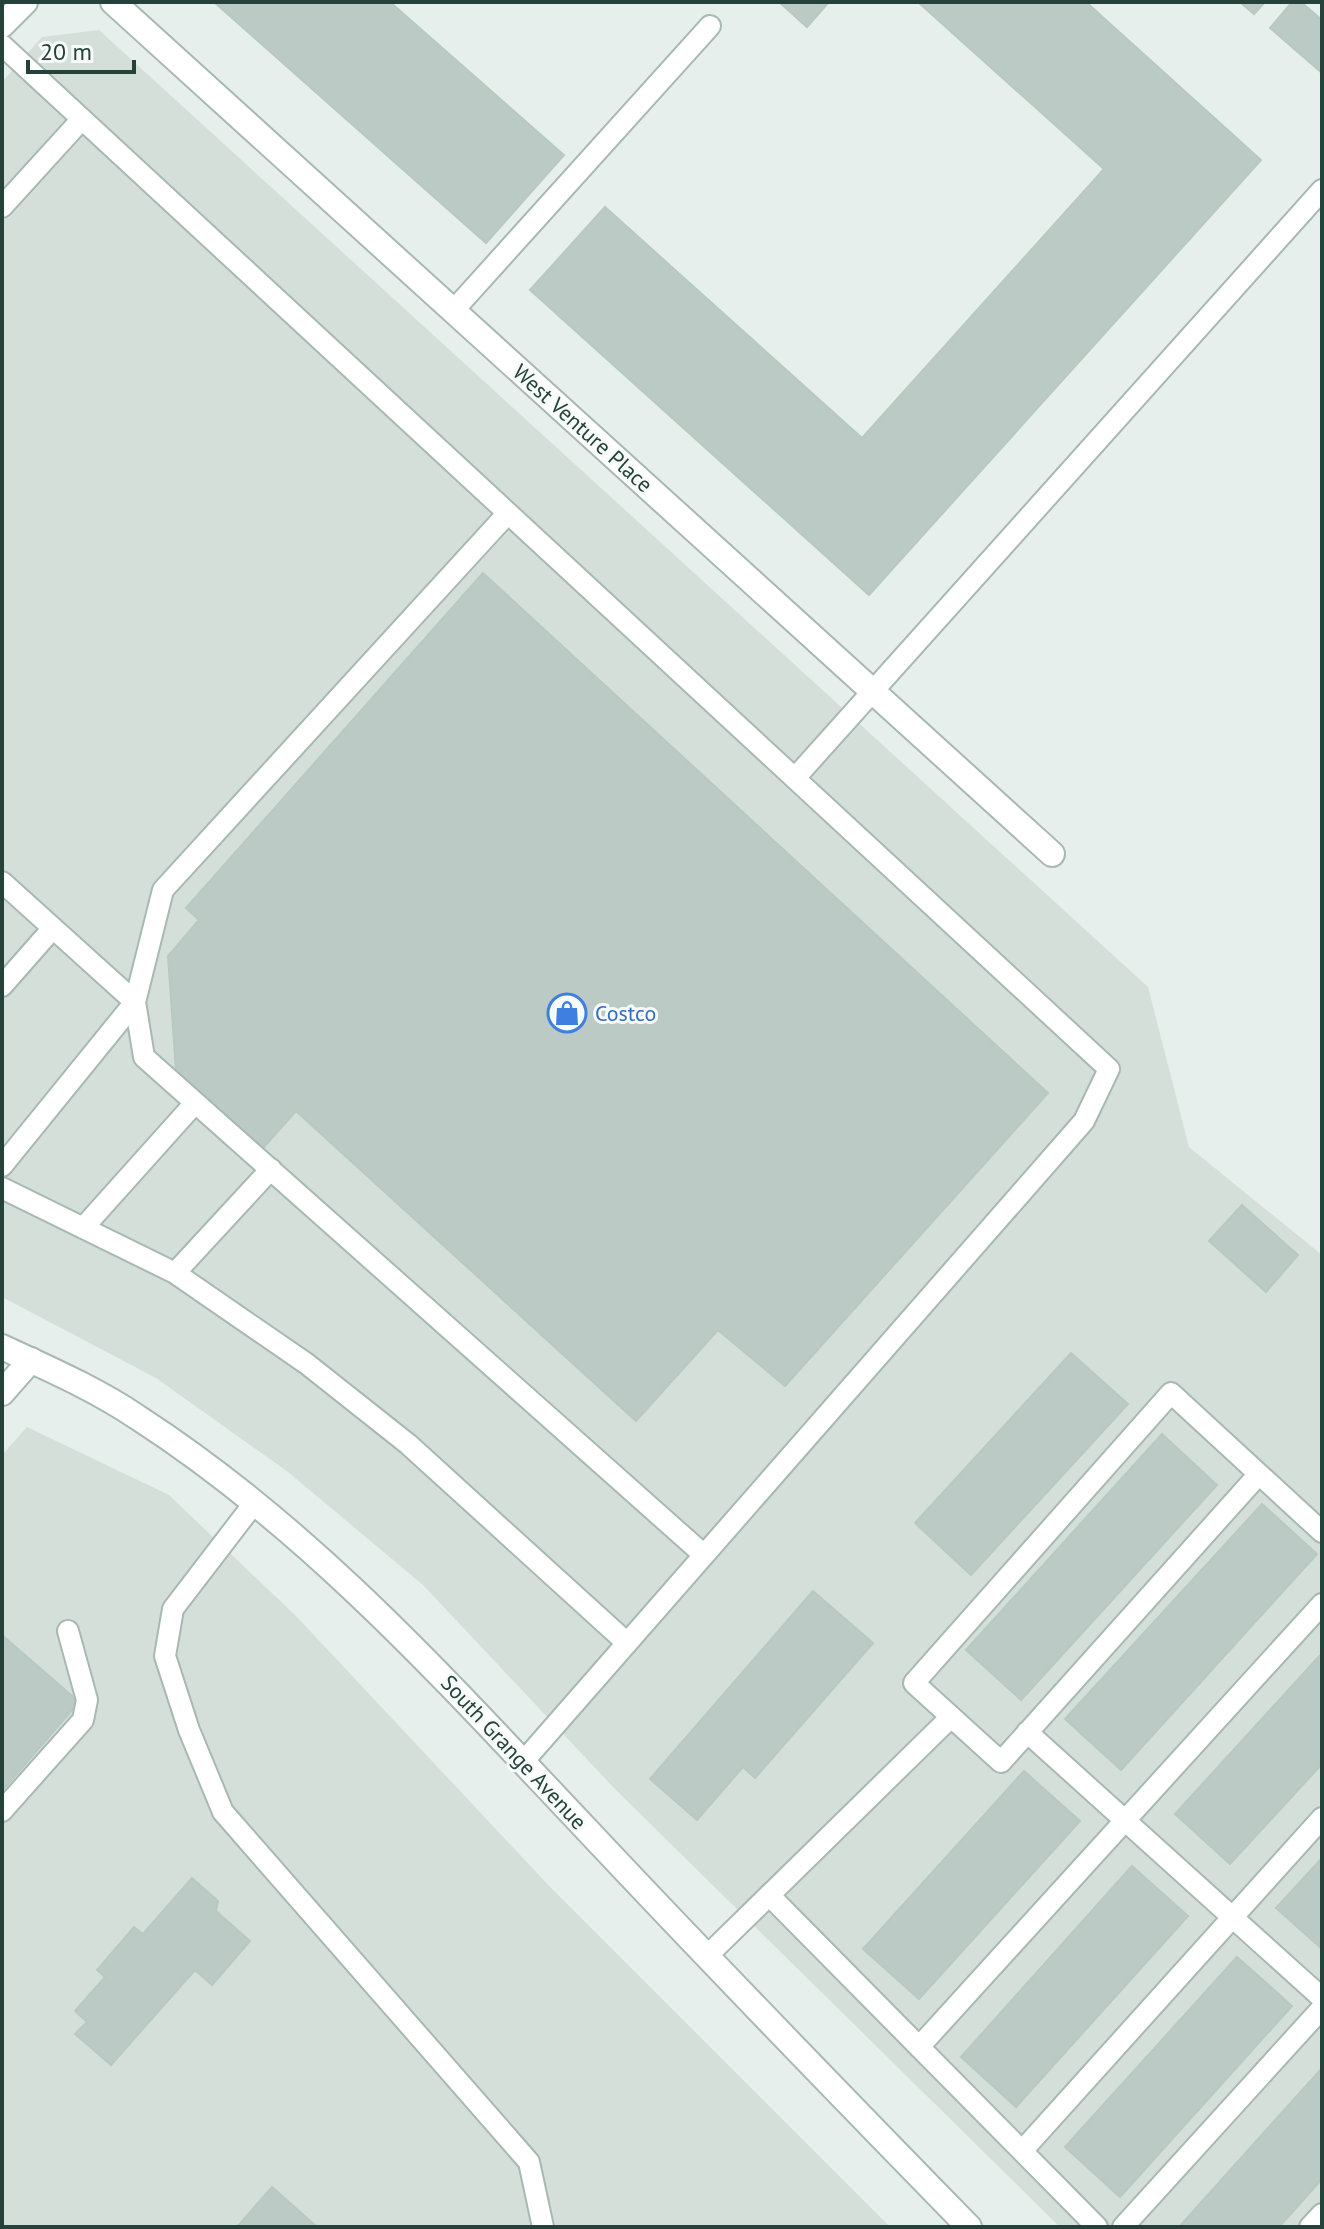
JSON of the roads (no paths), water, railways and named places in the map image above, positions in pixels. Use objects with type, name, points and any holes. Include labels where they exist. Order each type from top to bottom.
[{"type":"street","points":[[2,25],[25,2]]},
{"type":"street","name":"West Venture Place","points":[[113,2],[1052,854]]},
{"type":"street","name":"South Grange Avenue","points":[[2,1347],[134,1415],[230,1481],[321,1558],[418,1650],[969,2227]]},
{"type":"street","points":[[2,1393],[31,1360]]},
{"type":"lane","points":[[453,311],[710,26]]},
{"type":"lane","points":[[2,45],[1109,1069],[1084,1121],[523,1762]]},
{"type":"lane","points":[[2,207],[82,119]]},
{"type":"lane","points":[[795,778],[1322,190]]},
{"type":"lane","points":[[508,513],[163,890],[135,1002],[144,1057],[704,1555]]},
{"type":"lane","points":[[2,882],[135,1002]]},
{"type":"lane","points":[[2,986],[53,928]]},
{"type":"lane","points":[[2,1166],[135,1002]]},
{"type":"lane","points":[[83,1228],[195,1103]]},
{"type":"lane","points":[[175,1273],[271,1169]]},
{"type":"lane","points":[[2,1188],[175,1273],[307,1364],[408,1444],[627,1643]]},
{"type":"lane","points":[[1259,1474],[1001,1762],[914,1683],[1171,1393],[1259,1474],[1322,1532]]},
{"type":"lane","points":[[255,1502],[173,1609],[165,1656],[189,1730],[223,1812],[529,2162],[543,2227]]},
{"type":"lane","points":[[919,2047],[1322,1604]]},
{"type":"lane","points":[[2,1811],[83,1720],[87,1700],[68,1631]]},
{"type":"lane","points":[[707,1956],[951,1717]]},
{"type":"lane","points":[[1027,1732],[1322,1998]]},
{"type":"lane","points":[[1022,2151],[1322,1818]]},
{"type":"lane","points":[[769,1895],[1097,2227]]},
{"type":"lane","points":[[1123,2227],[1322,2008]]},
{"type":"lane","points":[[1310,2227],[1322,2214]]},
{"type":"place","name":"Costco","points":[[567,1013]]}]
